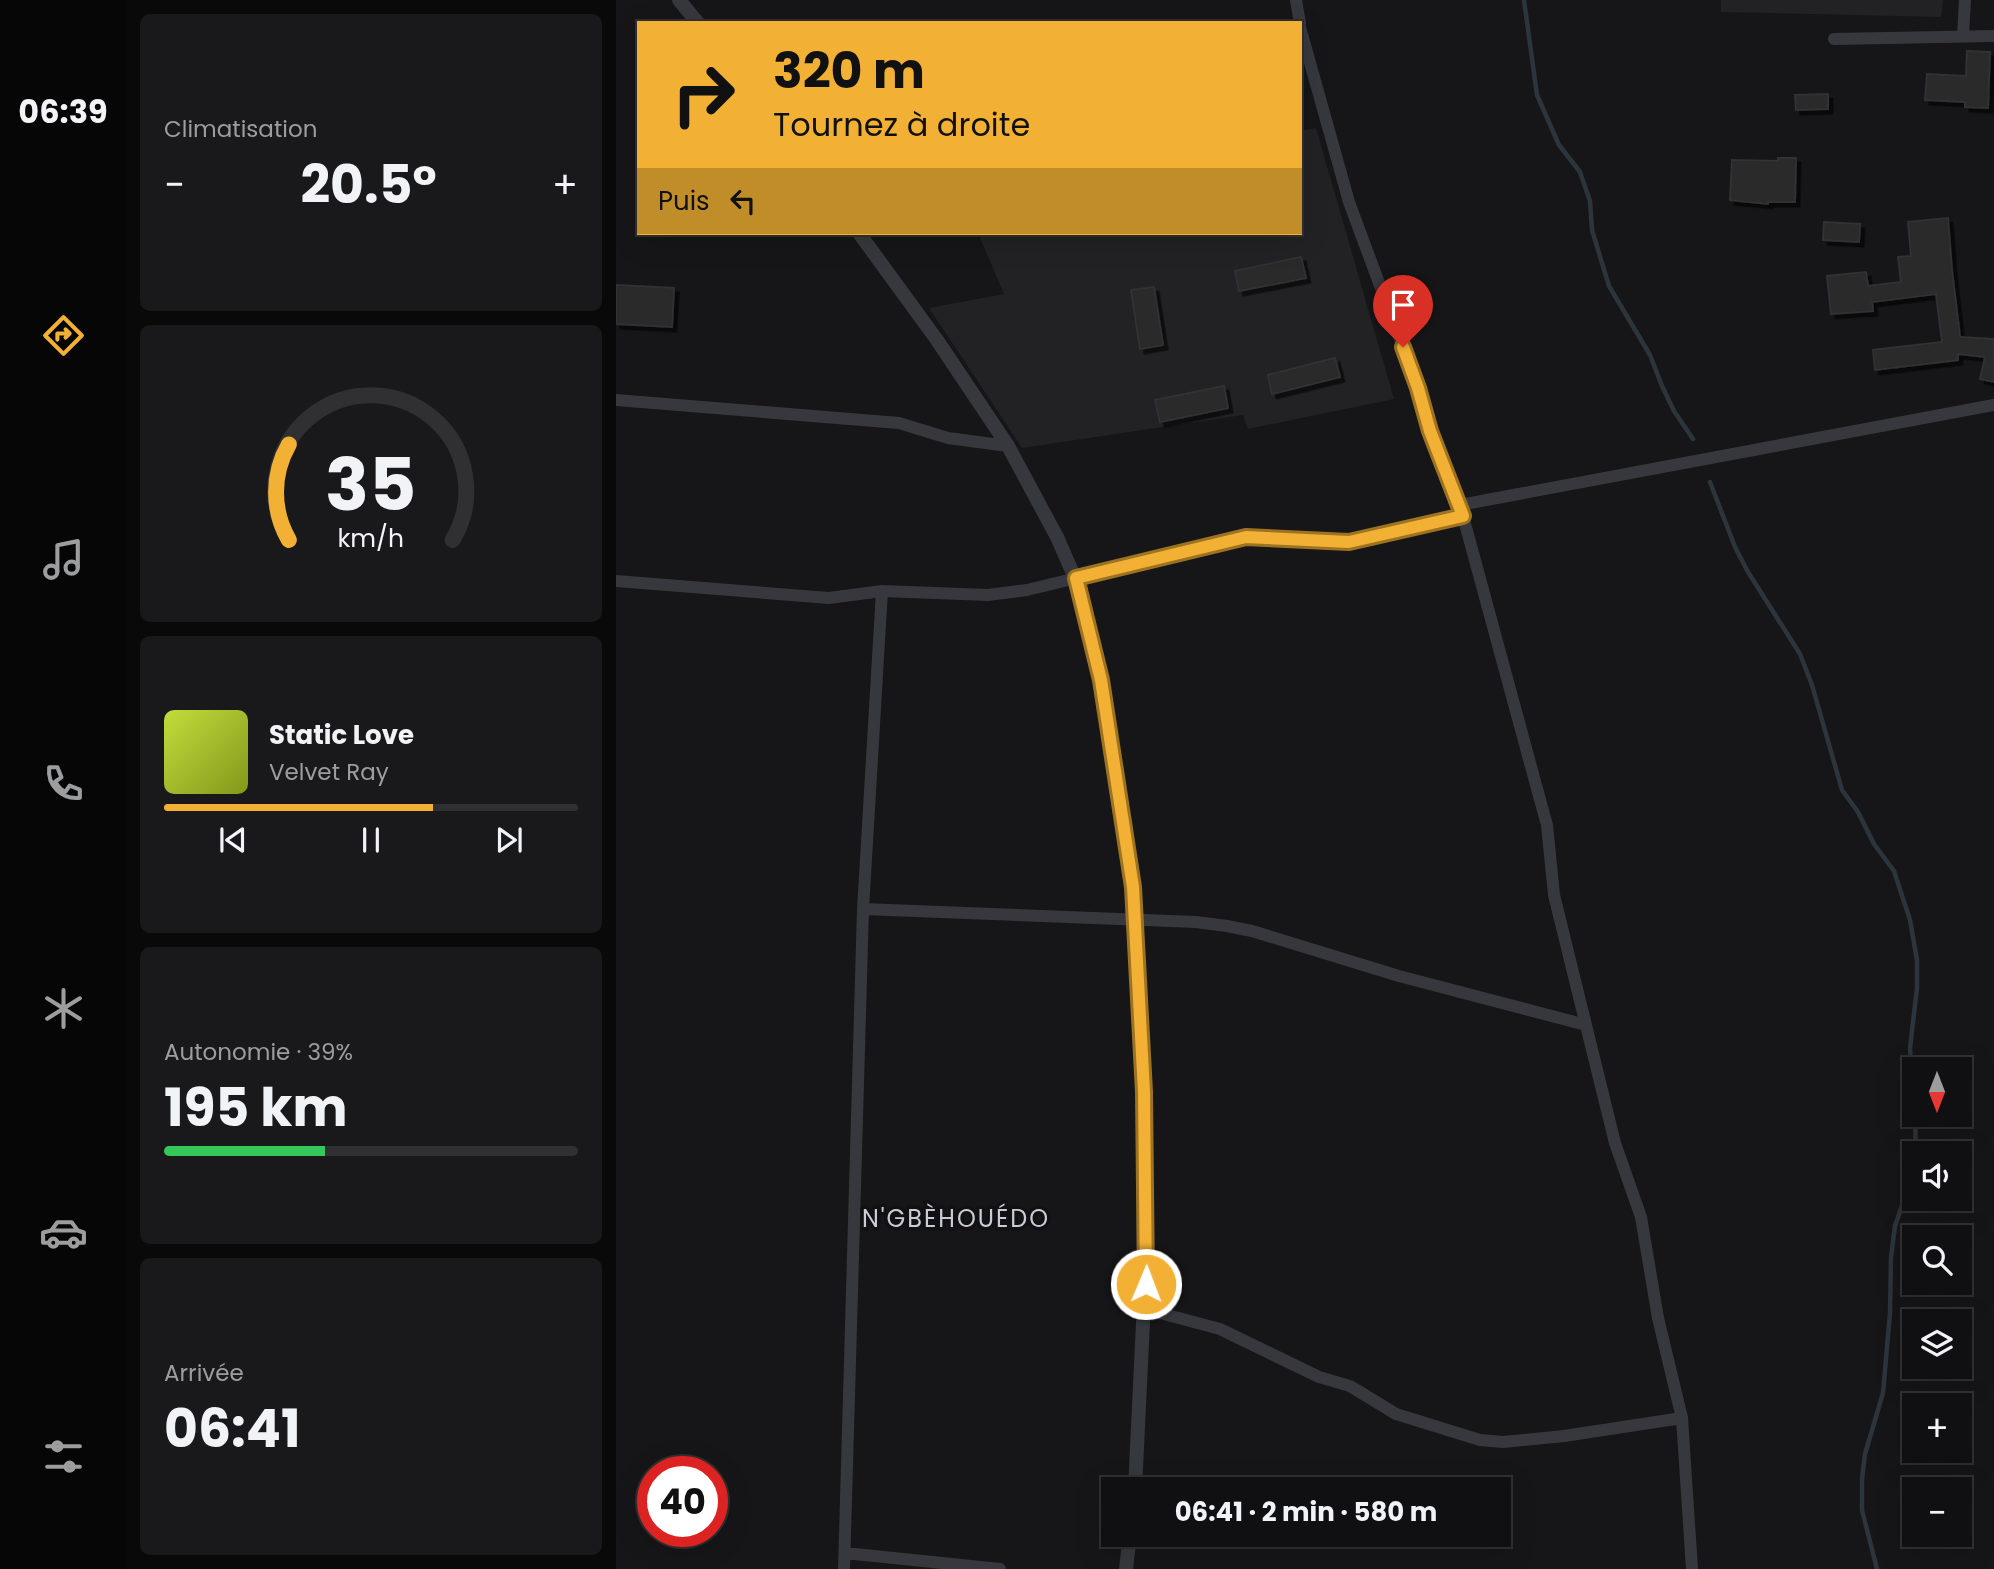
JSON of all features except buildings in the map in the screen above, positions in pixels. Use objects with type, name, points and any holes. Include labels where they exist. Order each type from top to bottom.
[{"type":"street","points":[[679,0],[696,21]]},
{"type":"street","points":[[1296,0],[1299,21]]},
{"type":"street","points":[[1963,35],[1965,0]]},
{"type":"street","points":[[1302,32],[1349,201],[1461,511],[1542,807],[1554,895],[1615,1143],[1641,1217],[1658,1318],[1682,1418],[1692,1569]]},
{"type":"street","points":[[1834,39],[1994,36]]},
{"type":"street","points":[[860,235],[937,340],[1007,446],[1057,537],[1076,578],[1101,680],[1133,887],[1144,1092],[1145,1309],[1136,1477]]},
{"type":"street","points":[[616,400],[899,423],[948,438],[1007,446]]},
{"type":"street","points":[[616,581],[830,598],[882,591],[988,595],[1027,590],[1246,537],[1349,542],[1461,511],[1994,405]]},
{"type":"street","points":[[844,1569],[863,909],[882,591]]},
{"type":"street","points":[[863,909],[1227,926],[1399,976],[1586,1025]]},
{"type":"street","points":[[1145,1309],[1220,1329],[1319,1377],[1350,1386],[1396,1414],[1479,1440],[1503,1442],[1564,1436],[1682,1418]]},
{"type":"street","points":[[1125,1569],[1128,1547]]},
{"type":"street","points":[[845,1553],[1000,1569]]},
{"type":"shaded area","points":[[1721,0],[1943,0],[1941,17],[1721,12]]},
{"type":"shaded area","points":[[1316,128],[1394,399],[1248,429],[1243,415],[1022,448],[929,308],[1004,294],[979,235],[1302,235],[1302,131]]},
{"type":"waterway","points":[[1524,0],[1537,95],[1559,145],[1580,172],[1590,201],[1592,230],[1609,286],[1650,355],[1674,411],[1693,439]]},
{"type":"waterway","points":[[1710,482],[1735,547],[1748,572],[1800,654],[1812,685],[1842,790],[1858,812],[1874,844],[1894,871],[1910,920],[1917,960],[1911,1057]]},
{"type":"waterway","points":[[1915,1127],[1916,1141]]},
{"type":"waterway","points":[[1877,1569],[1862,1510],[1862,1479],[1865,1454],[1883,1393],[1890,1313],[1891,1257],[1895,1226],[1902,1206]]},
{"type":"district","name":"N'GBÈHOUÉDO","points":[[956,1219]]},
{"type":"route","points":[[1146,1284],[1144,1092],[1133,887],[1101,680],[1076,578],[1246,537],[1349,542],[1463,516],[1430,431],[1403,347]]}]
